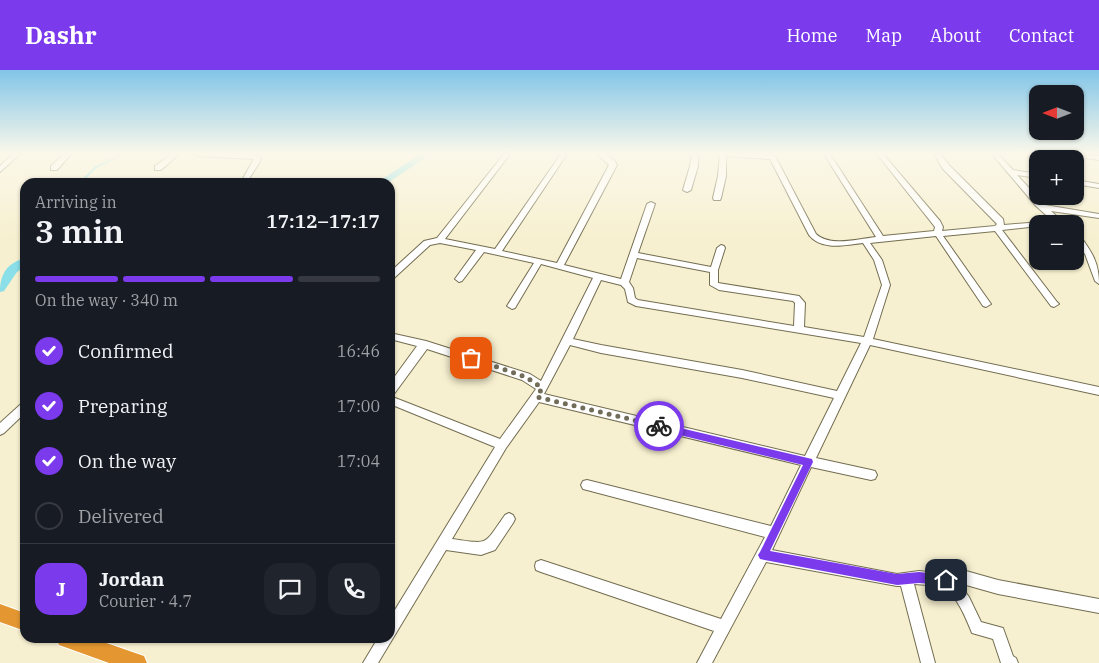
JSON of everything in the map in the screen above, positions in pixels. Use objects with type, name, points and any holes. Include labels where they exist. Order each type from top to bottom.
[{"type":"highway","points":[[0,613],[20,620]]},
{"type":"highway","points":[[97,643],[137,663]]},
{"type":"street","points":[[440,240],[485,182]]},
{"type":"street","points":[[500,252],[544,182]]},
{"type":"street","points":[[559,267],[604,182]]},
{"type":"street","points":[[687,190],[689,182]]},
{"type":"street","points":[[717,198],[721,182]]},
{"type":"street","points":[[786,182],[817,241],[840,243],[1029,225]]},
{"type":"street","points":[[845,182],[881,239]]},
{"type":"street","points":[[903,182],[937,223],[939,227],[938,234],[986,304]]},
{"type":"street","points":[[961,182],[1000,221],[1001,224],[997,228]]},
{"type":"street","points":[[1021,182],[1052,215]]},
{"type":"street","points":[[1084,184],[1099,186]]},
{"type":"street","points":[[624,283],[651,204]]},
{"type":"street","points":[[1042,206],[1099,216]]},
{"type":"street","points":[[997,228],[1054,304]]},
{"type":"street","points":[[395,272],[427,243],[440,240],[539,261],[624,283],[629,288],[631,300],[636,303],[867,341],[1099,391]]},
{"type":"street","points":[[704,663],[763,555],[867,341],[886,285],[878,260],[865,241]]},
{"type":"street","points":[[1084,247],[1089,254],[1099,281]]},
{"type":"street","points":[[721,248],[714,270],[714,284],[716,286],[796,298],[800,303],[799,329]]},
{"type":"street","points":[[458,279],[481,250]]},
{"type":"street","points":[[634,255],[714,270]]},
{"type":"street","points":[[512,306],[539,261]]},
{"type":"street","points":[[395,623],[502,445],[539,392],[567,341],[598,277]]},
{"type":"street","points":[[395,337],[426,345],[526,377],[539,392],[808,462],[871,475]]},
{"type":"street","points":[[567,341],[600,349],[742,374],[841,396]]},
{"type":"street","points":[[395,384],[422,347],[426,345]]},
{"type":"street","points":[[395,402],[502,445]]},
{"type":"street","points":[[0,430],[20,412]]},
{"type":"street","points":[[587,485],[774,532]]},
{"type":"street","points":[[444,544],[481,549],[492,546],[509,519]]},
{"type":"street","points":[[763,555],[897,580],[919,577],[946,580],[958,576],[966,577],[998,587],[1099,606]]},
{"type":"street","points":[[541,566],[724,627]]},
{"type":"street","points":[[906,579],[928,663]]},
{"type":"street","points":[[946,580],[954,585],[977,628],[998,633],[1007,661],[1011,663]]},
{"type":"street","points":[[370,663],[383,643]]},
{"type":"waterway","points":[[0,288],[13,269],[20,265]]},
{"type":"way so far","points":[[471,358],[526,377],[542,388],[537,397],[659,426]]},
{"type":"route","points":[[659,426],[808,462],[763,555],[897,580],[919,577],[946,580]]}]
